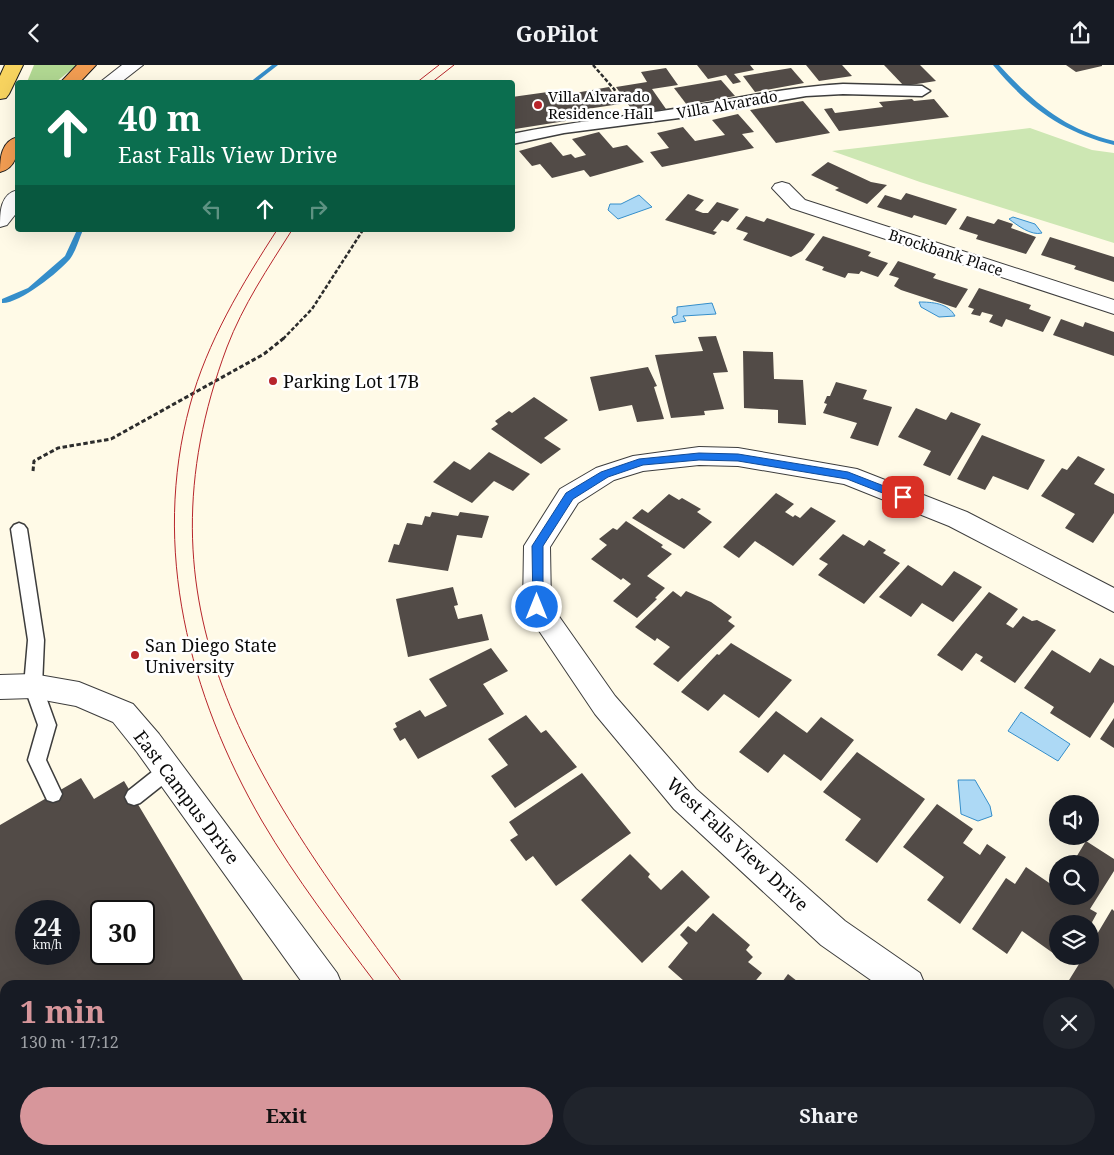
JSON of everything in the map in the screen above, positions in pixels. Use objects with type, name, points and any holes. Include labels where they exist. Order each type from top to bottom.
[{"type":"highway","points":[[71,80],[87,65]]},
{"type":"highway","points":[[0,166],[15,146]]},
{"type":"main road","points":[[0,94],[11,71]]},
{"type":"street","points":[[112,80],[134,65]]},
{"type":"street","name":"Villa Alvarado","points":[[515,138],[564,128],[709,109],[806,91],[843,89],[922,91]]},
{"type":"street","name":"Brockbank Place","points":[[782,188],[798,203],[1114,307]]},
{"type":"street","points":[[0,221],[15,200]]},
{"type":"street","name":"West Falls View Drive","points":[[901,980],[833,933],[685,799],[605,705],[537,607],[538,546],[569,496],[605,475],[642,462],[699,456],[738,457],[848,475],[958,519],[1114,601]]},
{"type":"street","name":"East Campus Drive","points":[[0,687],[33,686],[78,694],[123,713],[168,770],[321,980]]},
{"type":"lane","points":[[19,529],[36,641],[33,686],[47,725],[37,760],[53,794]]},
{"type":"lane","points":[[134,797],[168,770]]},
{"type":"path","points":[[593,65],[614,89]]},
{"type":"path","points":[[33,471],[34,461],[45,454],[58,448],[111,439],[264,354],[282,340],[312,309],[362,232]]},
{"type":"green space","points":[[34,65],[77,65],[58,80],[28,80]]},
{"type":"green space","points":[[1030,128],[1092,150],[1114,153],[1114,243],[920,182],[832,151]]},
{"type":"water","points":[[639,195],[652,207],[618,219],[608,210],[610,204],[621,204]]},
{"type":"water","points":[[1013,217],[1035,224],[1042,233],[1033,233],[1024,229],[1009,219]]},
{"type":"water","points":[[919,302],[944,306],[955,316],[939,317],[921,307]]},
{"type":"water","points":[[712,303],[716,314],[683,316],[686,321],[674,323],[672,317],[677,315],[677,307]]},
{"type":"water","points":[[1021,712],[1070,744],[1058,761],[1008,731]]},
{"type":"water","points":[[958,780],[975,780],[990,806],[992,816],[978,821],[961,814]]},
{"type":"building","points":[[697,65],[750,65],[754,70],[734,74],[741,82],[733,84],[726,75],[708,79]]},
{"type":"building","points":[[806,65],[842,65],[852,76],[819,81]]},
{"type":"building","points":[[884,65],[920,65],[936,81],[904,86]]},
{"type":"building","points":[[1066,65],[1102,65],[1102,66],[1076,72]]},
{"type":"building","points":[[666,68],[678,85],[652,89],[666,109],[635,114],[616,87],[647,82],[641,72]]},
{"type":"building","points":[[791,68],[804,83],[755,92],[743,76]]},
{"type":"building","points":[[721,80],[735,96],[687,105],[674,88]]},
{"type":"building","name":"Villa Alvarado Residence Hall","points":[[609,87],[620,104],[567,112],[572,120],[515,129],[515,97],[555,91],[558,96]]},
{"type":"building","points":[[912,99],[914,101],[934,99],[949,117],[839,131],[824,109],[832,108],[835,113],[883,107],[879,102]]},
{"type":"building","points":[[803,101],[830,133],[776,143],[750,110]]},
{"type":"building","points":[[738,114],[754,132],[742,134],[754,148],[662,167],[650,152],[669,148],[657,133],[683,127],[695,141],[725,135],[712,120]]},
{"type":"building","points":[[599,132],[613,148],[627,145],[644,162],[590,177],[584,170],[552,178],[540,164],[532,166],[519,151],[551,142],[563,156],[571,154],[575,158],[586,155],[572,139]]},
{"type":"building","points":[[828,162],[871,182],[887,185],[867,204],[835,190],[839,188],[811,175]]},
{"type":"building","points":[[906,193],[957,209],[946,225],[914,215],[912,218],[877,207],[885,195],[901,200]]},
{"type":"building","points":[[688,194],[704,200],[695,210],[703,213],[708,213],[717,202],[739,209],[728,222],[722,220],[713,231],[717,232],[714,235],[665,220]]},
{"type":"building","points":[[746,216],[764,222],[767,218],[815,234],[802,251],[791,257],[743,240],[748,233],[736,229]]},
{"type":"building","points":[[967,216],[994,224],[998,219],[1013,224],[1011,228],[1036,237],[1026,254],[976,239],[978,235],[959,229]]},
{"type":"building","points":[[823,236],[871,252],[868,256],[888,263],[878,277],[861,271],[859,274],[848,273],[845,278],[822,270],[824,267],[805,260]]},
{"type":"building","points":[[1050,237],[1114,257],[1114,282],[1074,269],[1076,266],[1041,255]]},
{"type":"building","points":[[898,261],[936,274],[933,278],[968,289],[956,308],[901,290],[894,286],[899,278],[889,275]]},
{"type":"building","points":[[979,288],[1031,305],[1029,309],[1051,317],[1043,332],[1006,319],[1002,327],[989,322],[993,315],[982,312],[980,316],[971,314],[974,309],[968,307]]},
{"type":"building","points":[[1061,319],[1083,327],[1085,322],[1114,332],[1114,356],[1053,335]]},
{"type":"building","points":[[716,336],[728,372],[713,373],[724,409],[704,411],[705,415],[671,418],[655,355],[703,351],[698,337]]},
{"type":"building","points":[[743,351],[773,352],[774,379],[803,380],[806,425],[778,423],[778,410],[744,408]]},
{"type":"building","points":[[648,367],[657,386],[654,387],[664,419],[637,422],[632,405],[599,411],[590,377]]},
{"type":"building","points":[[836,382],[867,390],[863,399],[892,407],[878,446],[850,438],[857,423],[823,413],[827,404],[824,403],[827,396],[830,396]]},
{"type":"building","points":[[534,397],[568,420],[544,438],[561,449],[541,464],[491,429],[498,424],[495,421],[509,411],[512,413]]},
{"type":"building","points":[[916,408],[946,420],[951,412],[981,424],[950,476],[923,465],[931,451],[898,437]]},
{"type":"building","points":[[982,435],[1045,460],[1028,490],[993,476],[985,490],[957,479]]},
{"type":"building","points":[[489,452],[530,474],[513,491],[494,481],[472,503],[433,482],[454,461],[470,470]]},
{"type":"building","points":[[1078,456],[1105,469],[1094,484],[1114,494],[1114,513],[1093,543],[1065,528],[1075,514],[1041,496],[1062,468],[1067,470]]},
{"type":"building","points":[[776,493],[794,504],[785,512],[793,517],[795,515],[800,518],[811,507],[836,521],[793,566],[755,541],[739,558],[723,547]]},
{"type":"building","points":[[669,494],[679,500],[682,498],[701,509],[697,512],[712,522],[684,549],[632,518],[642,509],[648,513]]},
{"type":"building","points":[[432,512],[458,516],[460,512],[489,516],[482,538],[457,535],[448,571],[388,562],[394,544],[399,545],[407,523],[422,525],[425,516],[430,517]]},
{"type":"building","points":[[626,521],[663,545],[661,547],[672,554],[647,576],[665,588],[655,598],[657,599],[637,618],[613,601],[631,584],[623,578],[621,580],[591,559],[607,545],[599,539],[613,528],[617,530]]},
{"type":"building","points":[[843,534],[864,546],[869,540],[886,550],[883,553],[900,563],[864,604],[818,575],[828,564],[819,559]]},
{"type":"building","points":[[908,565],[942,586],[954,571],[982,587],[953,622],[922,603],[911,617],[879,597]]},
{"type":"building","points":[[453,587],[458,605],[454,606],[458,619],[482,614],[489,640],[408,657],[396,599]]},
{"type":"building","points":[[673,591],[681,597],[686,591],[711,602],[732,617],[728,621],[735,626],[678,682],[653,664],[670,647],[657,638],[655,641],[635,627]]},
{"type":"building","points":[[989,592],[1018,609],[1006,624],[1013,628],[1023,616],[1032,621],[1037,620],[1056,630],[1015,683],[980,661],[983,657],[976,653],[962,671],[937,655]]},
{"type":"building","points":[[731,643],[792,680],[759,718],[724,694],[708,711],[681,692],[717,654],[719,655]]},
{"type":"building","points":[[491,648],[508,671],[483,684],[504,714],[418,759],[405,738],[400,741],[393,729],[397,727],[395,723],[420,710],[425,717],[447,706],[429,679]]},
{"type":"building","points":[[1052,650],[1090,673],[1100,658],[1114,666],[1114,702],[1090,738],[1050,713],[1054,707],[1024,688]]},
{"type":"building","points":[[776,711],[807,733],[821,717],[854,740],[821,781],[784,754],[768,773],[739,752]]},
{"type":"building","points":[[526,715],[541,733],[546,730],[577,767],[515,808],[491,776],[508,765],[488,739]]},
{"type":"building","points":[[1114,718],[1114,748],[1100,739]]},
{"type":"building","points":[[857,752],[925,799],[877,863],[845,840],[861,819],[823,792]]},
{"type":"building","points":[[582,773],[631,833],[556,886],[533,856],[526,861],[510,840],[518,835],[509,822]]},
{"type":"building","points":[[81,778],[94,799],[124,781],[243,980],[0,980],[0,825]]},
{"type":"building","points":[[937,804],[973,829],[963,843],[980,855],[987,844],[1006,857],[960,924],[927,900],[944,877],[903,847]]},
{"type":"building","points":[[1084,845],[1092,845],[1114,859],[1114,871],[1099,895],[1099,855],[1077,855]]},
{"type":"building","points":[[630,854],[650,874],[648,877],[661,890],[682,870],[710,897],[642,963],[581,900]]},
{"type":"building","points":[[1026,867],[1049,883],[1049,905],[1093,905],[1090,909],[1097,913],[1096,915],[1049,915],[1049,950],[1022,931],[1007,954],[972,929],[1006,878],[1015,884]]},
{"type":"building","points":[[1112,909],[1114,911],[1114,980],[1069,980],[1078,965],[1099,965],[1099,931]]},
{"type":"building","points":[[713,913],[750,945],[746,950],[753,957],[748,962],[762,973],[756,980],[683,980],[668,967],[688,943],[680,935],[688,926],[696,932]]},
{"type":"building","points":[[788,974],[796,980],[784,980]]},
{"type":"waterway","points":[[255,80],[275,65]]},
{"type":"waterway","points":[[996,65],[1021,92],[1049,115],[1079,132],[1096,139],[1114,143]]},
{"type":"waterway","points":[[4,301],[30,290],[68,257],[79,232]]},
{"type":"tram line","points":[[420,80],[439,65]]},
{"type":"tram line","points":[[435,80],[454,65]]},
{"type":"tram line","points":[[276,232],[251,271],[216,336],[197,382],[190,405],[179,459],[175,513],[176,566],[184,619],[197,672],[214,723],[236,773],[262,821],[289,864],[373,980]]},
{"type":"tram line","points":[[291,232],[256,287],[233,331],[200,441],[192,528],[201,610],[223,688],[257,763],[300,836],[400,980]]},
{"type":"place","name":"Villa Alvarado Residence Hall","points":[[538,105]]},
{"type":"place","name":"Parking Lot 17B","points":[[273,381]]},
{"type":"place","name":"San Diego State University","points":[[135,655]]},
{"type":"route","points":[[537,607],[538,546],[569,496],[605,475],[642,462],[699,456],[738,457],[848,475],[903,497]]}]
